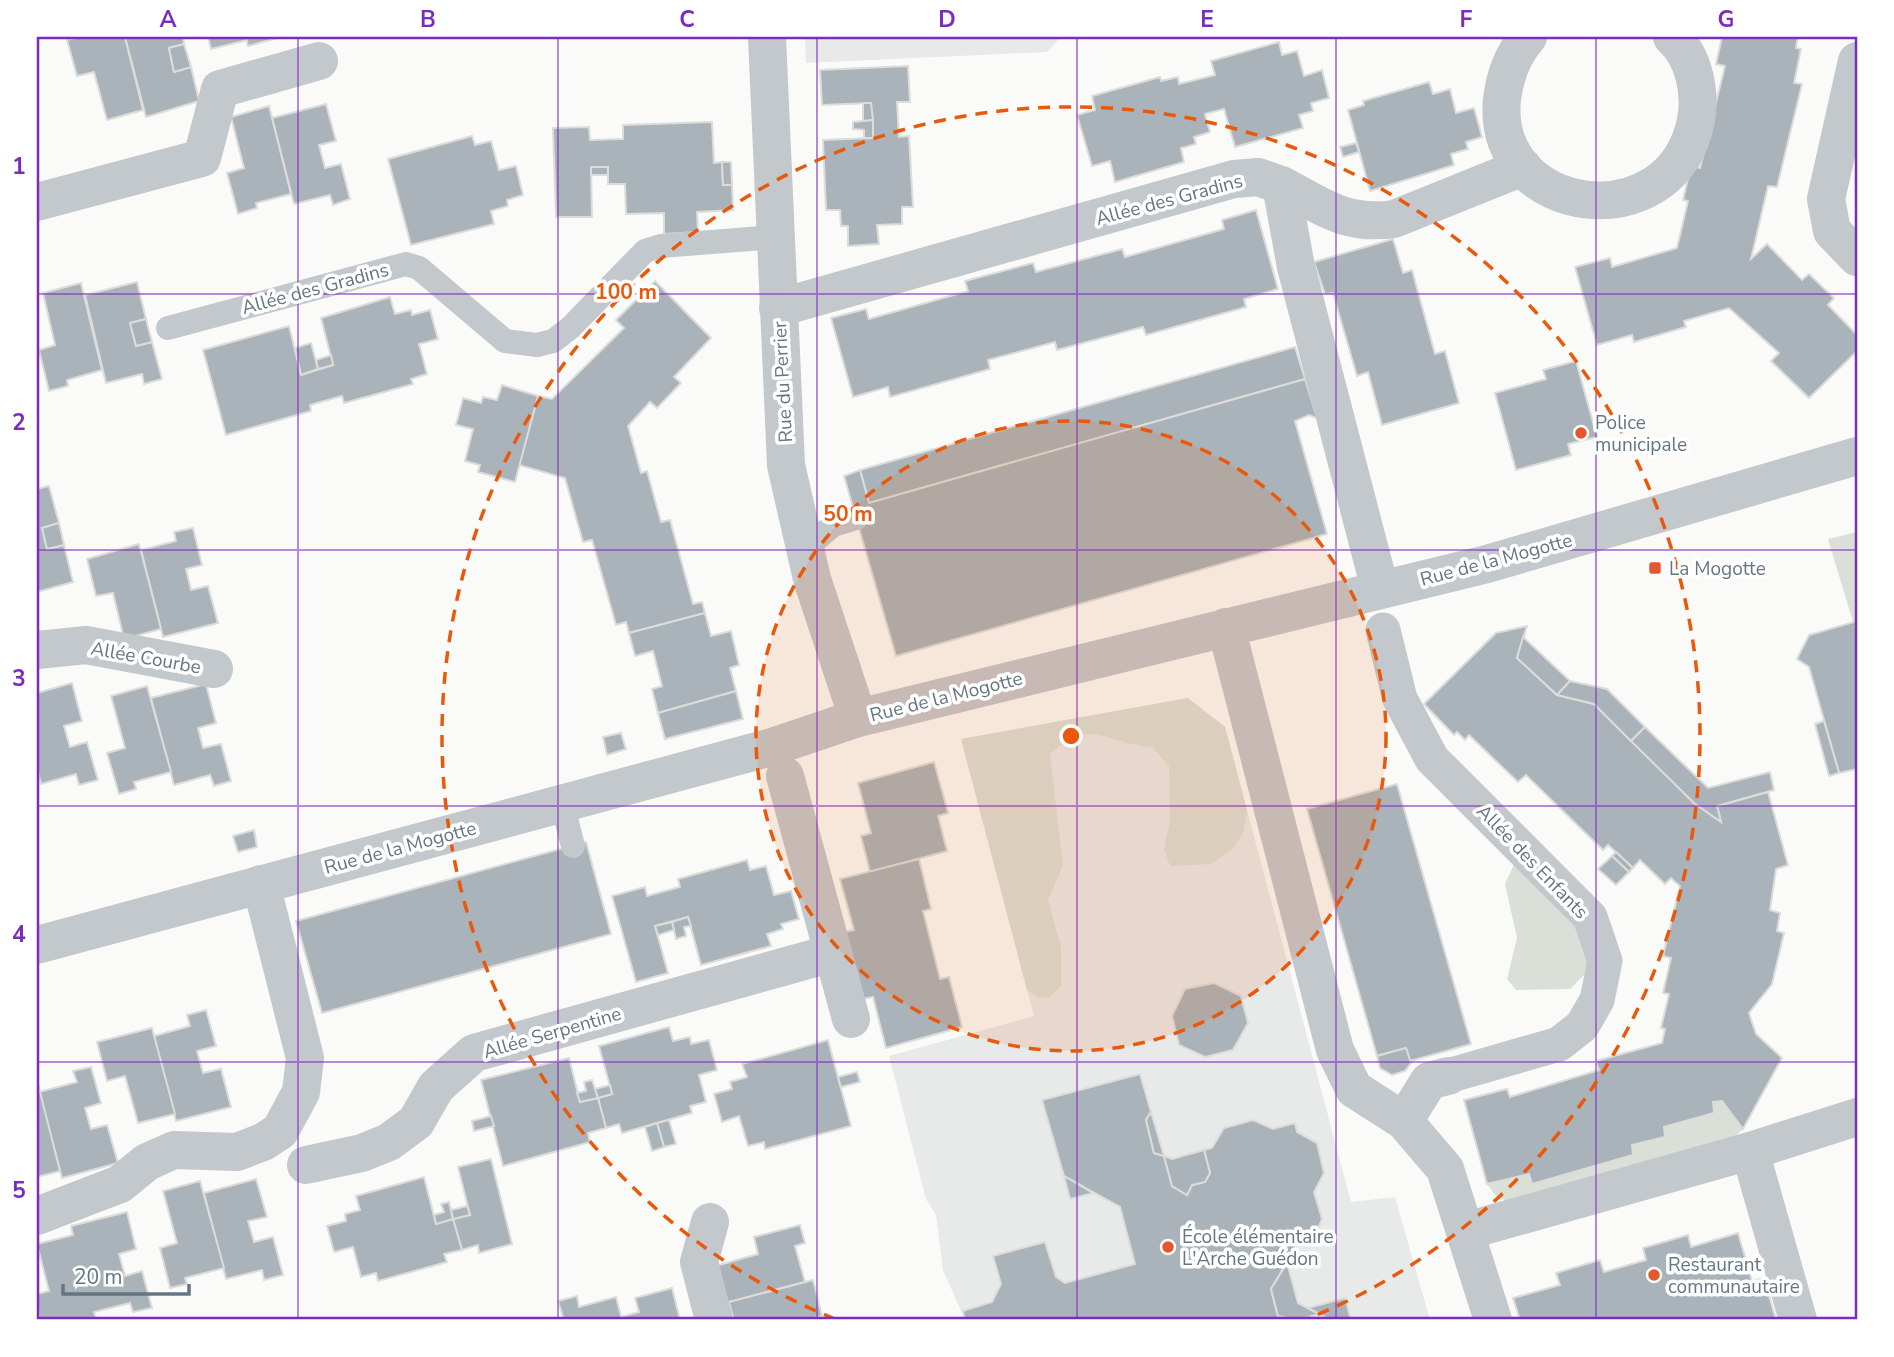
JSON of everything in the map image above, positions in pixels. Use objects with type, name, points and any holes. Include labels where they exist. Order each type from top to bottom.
[{"type":"street","name":"Rue du Perrier","points":[[766,37],[786,465],[804,550],[858,718]]},
{"type":"street","points":[[1528,37],[1516,50],[1504,79],[1501,110],[1508,141],[1523,167],[1550,190],[1582,201],[1616,201],[1649,190],[1675,168],[1693,138],[1699,105],[1693,70],[1672,37]]},
{"type":"street","points":[[37,202],[202,158],[220,89],[319,61]]},
{"type":"street","points":[[1857,61],[1826,200],[1832,231],[1857,257]]},
{"type":"street","name":"Allée des Gradins","points":[[778,308],[1234,179],[1258,177],[1281,185],[1349,220],[1371,223],[1394,219],[1523,167]]},
{"type":"street","points":[[1281,185],[1296,267],[1380,589]]},
{"type":"street","name":"Rue de la Mogotte","points":[[37,945],[772,747],[858,718],[1487,564],[1857,456]]},
{"type":"street","points":[[1226,627],[1335,1050],[1354,1089],[1404,1121],[1445,1169],[1493,1320]]},
{"type":"street","name":"Allée des Enfants","points":[[1383,630],[1401,699],[1432,759],[1590,917],[1605,961],[1597,1000],[1582,1026],[1559,1044],[1429,1081],[1404,1121]]},
{"type":"street","name":"Allée Courbe","points":[[37,650],[86,645],[214,669]]},
{"type":"street","points":[[785,776],[851,1019]]},
{"type":"street","points":[[37,1216],[120,1184],[147,1162],[174,1150],[237,1152],[263,1142],[280,1131],[301,1092],[305,1058],[261,884]]},
{"type":"street","name":"Allée Serpentine","points":[[306,1165],[362,1153],[389,1142],[416,1122],[436,1087],[474,1053],[833,953]]},
{"type":"street","points":[[1466,1231],[1750,1151],[1857,1117]]},
{"type":"street","points":[[1750,1151],[1798,1320]]},
{"type":"street","points":[[710,1222],[699,1262],[714,1320]]},
{"type":"lane","name":"Allée des Gradins","points":[[168,328],[406,264],[419,268],[505,341],[537,345],[553,341],[570,328],[645,251],[661,246],[775,237]]},
{"type":"lane","points":[[804,550],[833,525],[856,518]]},
{"type":"lane","points":[[562,803],[573,846]]},
{"type":"shaded area","points":[[805,37],[1061,37],[1047,52],[806,63]]},
{"type":"shaded area","points":[[1857,532],[1857,621],[1853,622],[1828,539]]},
{"type":"shaded area","points":[[1188,698],[1225,727],[1351,1202],[1395,1197],[1430,1320],[965,1320],[943,1270],[936,1215],[926,1199],[889,1056],[1034,1016],[961,739]]},
{"type":"shaded area","points":[[1188,698],[1225,727],[1247,810],[1243,833],[1233,849],[1211,864],[1170,866],[1164,849],[1170,822],[1169,766],[1152,747],[1099,735],[1077,736],[1064,743],[1050,755],[1063,866],[1048,900],[1061,947],[1061,986],[1050,997],[1039,998],[1027,990],[961,739]]},
{"type":"shaded area","points":[[1516,860],[1575,910],[1589,959],[1584,975],[1570,989],[1516,990],[1507,979],[1517,938],[1505,884]]},
{"type":"shaded area","points":[[1722,1101],[1743,1129],[1721,1150],[1508,1202],[1496,1196],[1487,1184],[1529,1174],[1533,1184],[1633,1155],[1632,1145],[1664,1137],[1664,1127],[1714,1113],[1713,1102]]},
{"type":"building","points":[[79,37],[125,37],[143,110],[107,120],[94,72],[77,76],[67,40]]},
{"type":"building","points":[[125,37],[183,37],[184,44],[169,48],[174,72],[191,67],[199,101],[146,117]]},
{"type":"building","points":[[208,37],[246,37],[247,40],[211,49]]},
{"type":"building","points":[[246,37],[281,37],[248,46]]},
{"type":"building","points":[[1722,37],[1798,37],[1796,48],[1801,49],[1794,83],[1802,84],[1777,187],[1768,186],[1751,259],[1767,244],[1802,280],[1809,274],[1834,298],[1828,305],[1857,335],[1857,351],[1809,398],[1771,361],[1779,353],[1729,308],[1684,321],[1686,327],[1634,342],[1632,335],[1597,345],[1575,267],[1610,258],[1612,267],[1677,248],[1688,201],[1683,200],[1691,166],[1700,168],[1725,66],[1716,64]]},
{"type":"building","points":[[1279,42],[1282,55],[1297,51],[1304,76],[1322,70],[1329,98],[1311,103],[1313,111],[1299,115],[1303,128],[1235,147],[1224,109],[1205,114],[1210,132],[1194,137],[1196,144],[1181,148],[1184,162],[1115,182],[1110,161],[1092,166],[1077,115],[1095,110],[1092,96],[1160,77],[1161,81],[1178,77],[1179,84],[1215,75],[1211,61]]},
{"type":"building","points":[[184,44],[191,67],[174,72],[169,48]]},
{"type":"building","points":[[908,66],[910,102],[897,102],[899,137],[909,136],[913,207],[902,207],[902,224],[877,225],[879,244],[848,246],[848,226],[841,226],[840,210],[826,210],[823,140],[873,138],[871,103],[822,105],[820,70]]},
{"type":"building","points":[[1429,82],[1433,94],[1450,89],[1456,113],[1474,108],[1482,137],[1466,142],[1468,149],[1451,154],[1454,165],[1370,191],[1348,110],[1364,105],[1363,101]]},
{"type":"building","points":[[863,103],[871,103],[873,120],[863,121]]},
{"type":"building","points":[[326,104],[336,141],[319,145],[325,168],[341,164],[350,199],[333,205],[330,195],[294,204],[272,118]]},
{"type":"building","points":[[269,106],[291,194],[256,203],[257,208],[238,214],[227,173],[244,168],[231,117]]},
{"type":"building","points":[[873,120],[873,138],[864,138],[864,130],[853,129],[853,122]]},
{"type":"building","points":[[712,122],[714,163],[722,162],[723,185],[732,185],[733,210],[697,212],[698,232],[664,234],[664,213],[626,214],[625,184],[608,184],[608,167],[591,167],[592,217],[556,217],[553,128],[589,127],[590,140],[623,139],[623,125]]},
{"type":"building","points":[[472,136],[475,145],[491,141],[499,170],[516,166],[523,195],[507,200],[508,206],[491,211],[494,224],[411,245],[388,159]]},
{"type":"building","points":[[1356,143],[1359,152],[1343,157],[1340,147]]},
{"type":"building","points":[[722,162],[731,162],[732,185],[723,185]]},
{"type":"building","points":[[591,167],[608,167],[608,175],[591,175]]},
{"type":"building","points":[[1256,210],[1278,289],[1244,299],[1246,307],[1146,335],[1143,327],[1057,350],[1055,342],[988,360],[990,369],[890,397],[888,387],[853,397],[831,318],[866,309],[869,319],[968,291],[965,281],[1033,263],[1036,272],[1122,249],[1125,257],[1224,229],[1222,220]]},
{"type":"building","points":[[1393,239],[1403,273],[1412,270],[1435,354],[1445,351],[1459,403],[1382,425],[1368,372],[1357,376],[1333,293],[1325,294],[1314,262]]},
{"type":"building","points":[[655,281],[711,338],[674,377],[681,383],[657,408],[650,402],[628,426],[641,473],[647,471],[661,522],[670,520],[693,604],[702,602],[705,613],[629,633],[626,622],[616,625],[592,540],[583,542],[565,478],[519,465],[538,396],[552,399],[624,328],[616,320]]},
{"type":"building","points":[[137,282],[146,319],[130,323],[136,346],[152,342],[162,379],[144,384],[142,374],[106,383],[85,295]]},
{"type":"building","points":[[81,283],[102,370],[67,380],[68,386],[49,391],[39,350],[55,345],[43,293]]},
{"type":"building","points":[[390,297],[395,314],[411,310],[412,315],[430,310],[438,339],[419,344],[427,374],[411,379],[413,384],[344,403],[342,396],[310,405],[311,411],[226,435],[203,350],[289,326],[301,375],[333,365],[321,318]]},
{"type":"building","points":[[146,319],[152,342],[136,346],[130,323]]},
{"type":"building","points":[[311,343],[318,369],[301,375],[295,348]]},
{"type":"building","points":[[1295,347],[1305,379],[869,503],[860,470]]},
{"type":"building","points":[[331,355],[333,365],[318,369],[316,360]]},
{"type":"building","points":[[1576,361],[1597,437],[1568,444],[1571,455],[1516,470],[1495,393],[1546,379],[1543,370]]},
{"type":"building","points":[[1305,379],[1317,418],[1309,415],[1295,421],[1327,534],[896,656],[844,476],[860,470],[869,503]]},
{"type":"building","points":[[502,385],[538,396],[515,482],[478,472],[480,465],[465,461],[473,429],[456,425],[463,398],[481,403],[483,397],[497,400]]},
{"type":"building","points":[[49,486],[59,523],[42,528],[47,549],[64,545],[73,582],[37,592],[37,489]]},
{"type":"building","points":[[59,523],[64,545],[47,549],[42,528]]},
{"type":"building","points":[[193,528],[202,565],[186,569],[191,590],[208,586],[218,623],[163,637],[141,550],[176,541],[174,532]]},
{"type":"building","points":[[139,544],[161,629],[124,639],[113,593],[96,596],[87,559]]},
{"type":"building","points":[[705,613],[711,636],[731,631],[739,665],[730,668],[736,691],[658,713],[652,689],[662,686],[653,651],[635,656],[629,633]]},
{"type":"building","points":[[1857,621],[1857,769],[1839,773],[1809,667],[1797,659],[1809,635]]},
{"type":"building","points":[[1527,626],[1517,658],[1557,695],[1594,704],[1694,803],[1721,822],[1717,806],[1768,792],[1788,865],[1776,869],[1770,910],[1780,913],[1777,931],[1784,933],[1772,984],[1749,1013],[1756,1034],[1782,1058],[1743,1129],[1722,1101],[1713,1102],[1714,1113],[1664,1127],[1665,1137],[1632,1145],[1633,1155],[1532,1184],[1529,1174],[1487,1184],[1464,1100],[1507,1089],[1510,1097],[1599,1070],[1596,1061],[1662,1043],[1665,1029],[1661,1028],[1669,994],[1663,993],[1671,958],[1663,956],[1680,886],[1671,878],[1665,884],[1640,860],[1633,868],[1608,845],[1603,850],[1526,775],[1518,782],[1469,735],[1465,740],[1457,732],[1454,735],[1424,704],[1496,633]]},
{"type":"building","points":[[1523,637],[1570,681],[1557,695],[1517,658]]},
{"type":"building","points":[[1570,681],[1607,689],[1645,727],[1631,741],[1594,704],[1557,695]]},
{"type":"building","points":[[72,683],[82,721],[64,726],[70,747],[87,742],[98,780],[79,785],[76,774],[41,784],[37,767],[37,693]]},
{"type":"building","points":[[206,684],[216,723],[198,728],[203,748],[221,744],[231,781],[214,786],[210,775],[174,785],[151,698]]},
{"type":"building","points":[[147,686],[171,772],[134,782],[136,789],[119,794],[107,753],[125,748],[111,696]]},
{"type":"building","points":[[736,691],[743,719],[665,739],[658,713]]},
{"type":"building","points":[[1824,721],[1839,773],[1829,776],[1815,724]]},
{"type":"building","points":[[1645,727],[1708,788],[1770,772],[1774,790],[1717,806],[1721,822],[1694,803],[1631,741]]},
{"type":"building","points":[[621,733],[626,749],[607,755],[603,737]]},
{"type":"building","points":[[934,762],[948,813],[938,816],[947,851],[870,872],[861,836],[871,833],[858,783]]},
{"type":"building","points":[[1397,784],[1471,1044],[1410,1061],[1406,1048],[1377,1056],[1307,809]]},
{"type":"building","points":[[254,830],[257,847],[238,852],[233,836]]},
{"type":"building","points":[[586,842],[611,934],[322,1013],[296,921]]},
{"type":"building","points":[[1616,852],[1633,868],[1629,872],[1612,856]]},
{"type":"building","points":[[1612,856],[1629,872],[1616,885],[1598,869]]},
{"type":"building","points":[[919,859],[931,909],[923,911],[940,979],[949,977],[962,1027],[886,1048],[873,997],[862,999],[845,932],[854,930],[840,879]]},
{"type":"building","points":[[747,860],[750,870],[766,866],[774,895],[791,891],[799,919],[781,924],[783,929],[767,934],[771,946],[701,965],[688,917],[655,926],[668,973],[636,982],[612,896],[645,887],[647,896],[680,887],[678,879]]},
{"type":"building","points":[[688,917],[691,926],[684,927],[686,936],[676,939],[672,922]]},
{"type":"building","points":[[672,922],[674,930],[658,935],[655,926]]},
{"type":"building","points":[[1214,983],[1241,996],[1248,1023],[1233,1050],[1205,1057],[1179,1045],[1172,1016],[1185,989]]},
{"type":"building","points":[[206,1010],[216,1046],[197,1051],[203,1073],[221,1069],[231,1107],[176,1121],[154,1036],[190,1026],[187,1015]]},
{"type":"building","points":[[669,1027],[673,1041],[690,1037],[691,1044],[709,1040],[717,1070],[699,1075],[706,1102],[690,1106],[692,1113],[622,1133],[619,1124],[606,1128],[598,1098],[612,1094],[599,1046]]},
{"type":"building","points":[[152,1028],[175,1114],[138,1123],[125,1076],[107,1081],[97,1042]]},
{"type":"building","points":[[828,1040],[851,1126],[765,1149],[764,1142],[748,1146],[739,1116],[722,1122],[714,1094],[732,1089],[730,1082],[747,1077],[742,1064]]},
{"type":"building","points":[[1406,1048],[1411,1063],[1405,1071],[1392,1075],[1380,1068],[1377,1056]]},
{"type":"building","points":[[569,1058],[580,1102],[598,1098],[606,1128],[588,1133],[590,1142],[503,1166],[481,1080]]},
{"type":"building","points":[[91,1067],[101,1103],[85,1108],[91,1129],[107,1125],[118,1163],[62,1178],[39,1092],[77,1082],[73,1071]]},
{"type":"building","points":[[857,1072],[860,1082],[841,1087],[838,1077]]},
{"type":"building","points":[[1140,1074],[1151,1112],[1146,1120],[1154,1153],[1164,1156],[1172,1186],[1187,1195],[1192,1185],[1205,1182],[1210,1173],[1204,1150],[1212,1148],[1224,1128],[1253,1120],[1273,1129],[1295,1123],[1297,1132],[1317,1143],[1324,1173],[1314,1192],[1322,1219],[1313,1241],[1297,1245],[1271,1289],[1278,1316],[1285,1320],[965,1320],[963,1311],[992,1302],[1001,1284],[993,1256],[1045,1242],[1056,1277],[1065,1283],[1135,1264],[1120,1207],[1064,1176],[1042,1100]]},
{"type":"building","points":[[592,1080],[598,1098],[580,1102],[577,1093],[586,1091],[584,1082]]},
{"type":"building","points":[[37,1084],[60,1171],[37,1177]]},
{"type":"building","points":[[610,1085],[612,1094],[598,1098],[595,1089]]},
{"type":"building","points":[[1151,1112],[1164,1156],[1154,1153],[1146,1120]]},
{"type":"building","points":[[491,1116],[494,1126],[474,1131],[472,1121]]},
{"type":"building","points":[[669,1120],[676,1144],[664,1147],[657,1123]]},
{"type":"building","points":[[657,1123],[664,1147],[652,1151],[645,1127]]},
{"type":"building","points":[[1204,1150],[1210,1173],[1205,1182],[1192,1185],[1187,1195],[1172,1186],[1164,1156],[1172,1159]]},
{"type":"building","points":[[491,1159],[512,1244],[479,1253],[478,1245],[462,1250],[453,1219],[470,1215],[458,1167]]},
{"type":"building","points":[[1064,1176],[1093,1193],[1070,1199]]},
{"type":"building","points":[[424,1177],[436,1224],[453,1219],[462,1250],[444,1254],[447,1262],[378,1281],[376,1273],[361,1277],[353,1247],[334,1252],[327,1226],[346,1221],[345,1214],[360,1210],[356,1196]]},
{"type":"building","points":[[256,1179],[267,1217],[248,1221],[254,1242],[273,1237],[283,1275],[264,1280],[262,1270],[226,1279],[204,1193]]},
{"type":"building","points":[[200,1181],[224,1268],[185,1278],[187,1284],[170,1288],[160,1248],[177,1243],[163,1191]]},
{"type":"building","points":[[449,1202],[453,1219],[436,1224],[434,1215],[444,1212],[441,1204]]},
{"type":"building","points":[[467,1206],[470,1215],[453,1219],[451,1210]]},
{"type":"building","points":[[127,1212],[136,1249],[119,1254],[125,1276],[142,1271],[152,1308],[133,1312],[130,1303],[94,1312],[96,1319],[91,1320],[39,1320],[37,1294],[49,1291],[37,1244],[73,1235],[71,1226]]},
{"type":"building","points":[[800,1225],[805,1243],[795,1246],[805,1282],[722,1304],[712,1267],[758,1254],[754,1237]]},
{"type":"building","name":"Restaurant communautaire","points":[[1738,1233],[1752,1281],[1764,1278],[1776,1320],[1520,1320],[1513,1298],[1560,1285],[1556,1273],[1600,1260],[1604,1272],[1646,1260],[1643,1248],[1688,1235],[1691,1247]]},
{"type":"building","points":[[1287,1263],[1298,1303],[1319,1314],[1297,1320],[1278,1316],[1271,1289]]},
{"type":"building","points":[[813,1280],[822,1316],[805,1320],[734,1320],[729,1302]]},
{"type":"building","points":[[672,1288],[680,1320],[622,1320],[621,1317],[639,1312],[635,1298]]},
{"type":"building","points":[[577,1296],[579,1307],[616,1297],[622,1320],[564,1320],[558,1301]]},
{"type":"building","points":[[1345,1298],[1351,1320],[1331,1320],[1308,1308]]},
{"type":"place","name":"Police municipale","points":[[1581,433]]},
{"type":"place","name":"La Mogotte","points":[[1655,568]]},
{"type":"place","name":"École élémentaire L'Arche Guédon","points":[[1168,1247]]},
{"type":"place","name":"Restaurant communautaire","points":[[1654,1275]]}]
